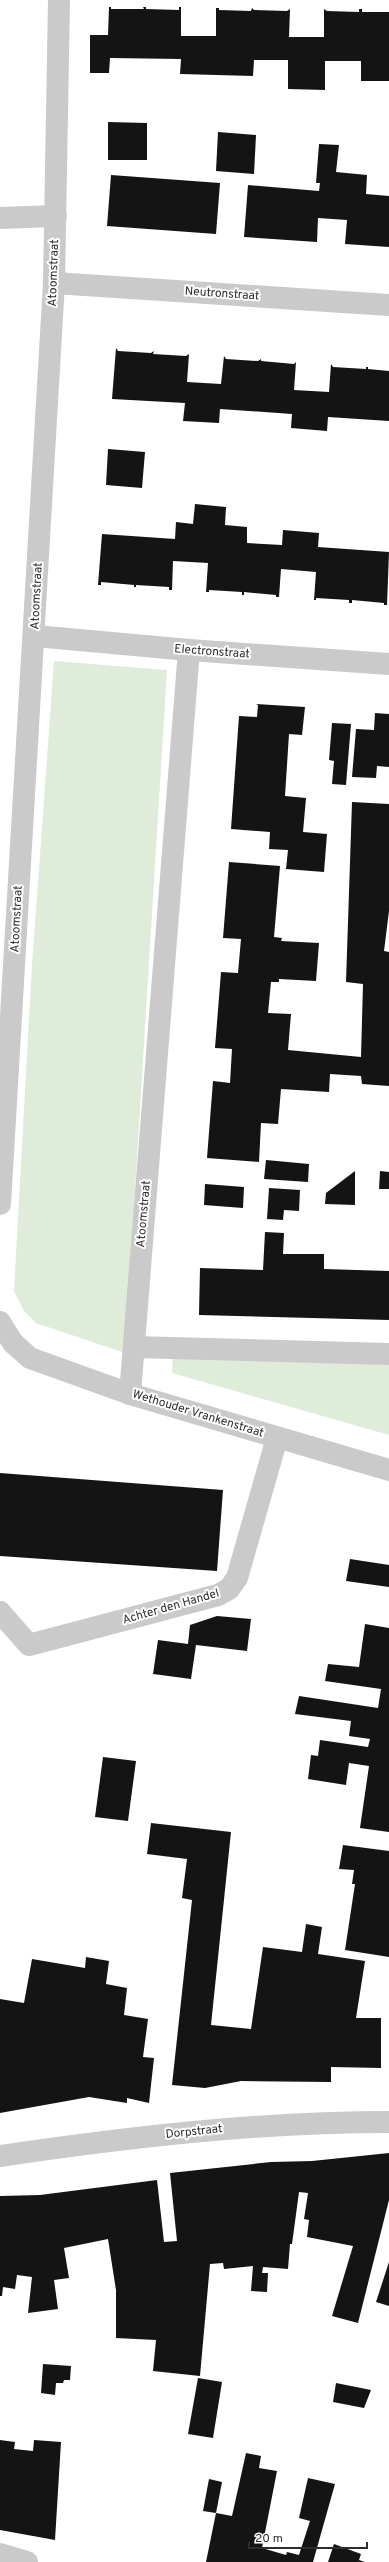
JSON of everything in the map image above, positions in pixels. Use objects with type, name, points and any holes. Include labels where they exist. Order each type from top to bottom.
[{"type":"street","name":"Atoomstraat","points":[[0,1198],[35,636],[54,283],[59,0]]},
{"type":"street","points":[[0,218],[56,216]]},
{"type":"street","name":"Neutronstraat","points":[[54,283],[389,305]]},
{"type":"street","name":"Electronstraat","points":[[35,636],[189,650],[389,664]]},
{"type":"street","name":"Atoomstraat","points":[[130,1394],[189,650]]},
{"type":"street","name":"Wethouder Vrankenstraat","points":[[0,1323],[13,1343],[30,1358],[130,1394],[389,1470]]},
{"type":"street","points":[[134,1347],[389,1354]]},
{"type":"street","name":"Achter den Handel","points":[[0,1612],[29,1645],[218,1595],[229,1589],[237,1578],[277,1438]]},
{"type":"street","name":"Dorpstraat","points":[[0,2156],[80,2144],[281,2124],[389,2122]]},
{"type":"street","points":[[0,2554],[27,2562]]},
{"type":"green space","points":[[54,661],[167,670],[125,1353],[36,1323],[24,1311],[14,1291],[32,965]]},
{"type":"green space","points":[[173,1355],[389,1362],[389,1435],[172,1373]]},
{"type":"building","points":[[109,7],[111,7],[111,9],[144,9],[143,7],[146,7],[146,9],[179,10],[179,7],[181,7],[181,36],[216,36],[216,8],[219,8],[219,10],[251,11],[252,8],[254,10],[287,11],[290,9],[289,37],[324,37],[324,9],[327,11],[359,12],[359,9],[362,9],[362,12],[389,12],[389,81],[361,81],[361,61],[325,61],[325,90],[288,89],[288,60],[254,60],[253,76],[180,74],[181,59],[110,58],[109,73],[90,73],[90,35],[108,35]]},
{"type":"building","points":[[108,122],[147,123],[147,160],[108,160]]},
{"type":"building","points":[[218,132],[256,135],[254,174],[216,171]]},
{"type":"building","points":[[319,144],[339,145],[336,172],[367,175],[366,194],[389,196],[389,247],[345,244],[347,220],[318,218],[317,242],[244,237],[248,185],[319,191],[320,183],[316,183]]},
{"type":"building","points":[[111,175],[220,183],[216,234],[107,226]]},
{"type":"building","points":[[116,348],[118,351],[151,353],[154,351],[153,354],[186,356],[189,354],[187,382],[221,384],[224,356],[226,359],[258,361],[261,359],[261,361],[294,364],[296,362],[294,390],[329,392],[331,364],[333,367],[366,369],[366,367],[368,367],[368,369],[389,371],[389,421],[328,417],[327,431],[291,428],[292,414],[220,409],[219,423],[183,421],[185,403],[112,399]]},
{"type":"building","points":[[108,449],[145,452],[142,488],[106,485]]},
{"type":"building","points":[[195,504],[226,507],[225,525],[247,527],[247,543],[282,545],[283,530],[319,533],[318,547],[389,552],[387,605],[384,605],[384,603],[352,600],[352,603],[349,603],[349,600],[316,598],[316,600],[314,600],[316,572],[281,569],[279,597],[276,597],[276,595],[244,592],[244,595],[242,595],[242,592],[209,590],[209,592],[206,592],[208,563],[173,561],[172,590],[169,590],[169,587],[136,585],[136,587],[134,587],[134,585],[101,582],[101,585],[98,585],[102,534],[175,539],[176,522],[193,524]]},
{"type":"building","points":[[256,704],[305,707],[302,735],[289,734],[285,796],[306,798],[303,832],[327,834],[324,872],[286,869],[288,850],[269,849],[270,832],[231,829],[239,716],[257,717],[258,705]]},
{"type":"building","points":[[375,713],[389,714],[389,767],[377,766],[376,778],[352,777],[356,729],[374,730]]},
{"type":"building","points":[[332,723],[351,724],[346,785],[332,784],[334,761],[329,760]]},
{"type":"building","points":[[352,802],[389,804],[389,911],[384,951],[389,952],[389,1086],[362,1084],[361,1076],[330,1074],[329,1092],[281,1089],[278,1124],[261,1123],[259,1162],[207,1158],[213,1081],[230,1083],[232,1049],[215,1048],[221,972],[238,973],[241,939],[223,938],[229,862],[280,866],[274,937],[282,938],[281,941],[319,943],[316,981],[279,979],[279,982],[271,982],[268,1013],[291,1014],[288,1050],[361,1057],[363,984],[346,982]]},
{"type":"building","points":[[266,1160],[309,1164],[308,1182],[264,1179]]},
{"type":"building","points":[[355,1171],[355,1205],[325,1204],[326,1193]]},
{"type":"building","points":[[380,1171],[389,1172],[389,1189],[379,1189]]},
{"type":"building","points":[[205,1184],[244,1187],[243,1208],[204,1205]]},
{"type":"building","points":[[269,1188],[300,1190],[299,1211],[284,1210],[283,1220],[267,1219]]},
{"type":"building","points":[[265,1232],[284,1233],[283,1254],[324,1254],[324,1269],[389,1271],[389,1320],[199,1315],[200,1268],[263,1270]]},
{"type":"building","points":[[0,1473],[223,1490],[217,1571],[0,1556]]},
{"type":"building","points":[[350,1559],[389,1565],[389,1587],[346,1581]]},
{"type":"building","points":[[217,1616],[251,1619],[247,1651],[196,1645],[191,1679],[153,1674],[158,1640],[188,1644],[190,1625]]},
{"type":"building","points":[[365,1624],[389,1628],[389,1832],[360,1828],[369,1766],[349,1763],[346,1785],[308,1779],[311,1755],[318,1756],[320,1740],[368,1747],[370,1739],[349,1736],[351,1721],[295,1714],[299,1696],[378,1708],[381,1689],[325,1681],[328,1664],[359,1667]]},
{"type":"building","points":[[103,1757],[136,1761],[128,1821],[95,1817]]},
{"type":"building","points":[[151,1823],[231,1832],[211,2025],[251,2029],[263,1947],[302,1952],[306,1924],[322,1927],[318,1954],[365,1961],[356,2018],[381,2018],[381,2068],[331,2067],[331,2082],[241,2081],[205,2088],[172,2085],[192,1900],[182,1898],[187,1859],[147,1854]]},
{"type":"building","points":[[343,1845],[389,1851],[389,1957],[345,1950],[355,1884],[352,1884],[354,1870],[339,1869]]},
{"type":"building","points":[[86,1957],[109,1961],[106,1984],[127,1988],[124,2015],[148,2019],[143,2057],[154,2058],[149,2103],[127,2098],[127,2103],[89,2097],[0,2113],[0,1999],[24,2003],[32,1959],[85,1968]]},
{"type":"building","points":[[389,2153],[389,2200],[358,2323],[332,2316],[353,2246],[307,2237],[309,2220],[304,2219],[308,2193],[299,2192],[292,2244],[290,2244],[288,2269],[263,2267],[262,2273],[268,2273],[267,2292],[251,2291],[253,2266],[224,2269],[223,2263],[210,2264],[200,2376],[153,2371],[156,2340],[116,2338],[116,2290],[108,2239],[64,2248],[69,2278],[54,2280],[58,2309],[28,2313],[32,2277],[17,2275],[15,2289],[3,2287],[2,2296],[0,2296],[0,2196],[40,2195],[157,2180],[164,2242],[177,2241],[170,2173],[271,2162],[312,2161]]},
{"type":"building","points":[[389,2262],[389,2306],[376,2302]]},
{"type":"building","points":[[43,2364],[71,2366],[70,2380],[64,2380],[63,2383],[56,2383],[55,2395],[41,2393]]},
{"type":"building","points":[[198,2378],[222,2382],[213,2438],[188,2434]]},
{"type":"building","points":[[336,2383],[371,2390],[364,2408],[333,2402]]},
{"type":"building","points":[[0,2440],[15,2442],[14,2449],[33,2451],[34,2440],[61,2442],[55,2540],[0,2530]]},
{"type":"building","points":[[246,2453],[261,2456],[259,2468],[277,2471],[262,2548],[286,2555],[287,2552],[299,2555],[310,2521],[299,2518],[308,2478],[335,2484],[313,2562],[206,2562],[216,2513],[232,2516]]},
{"type":"building","points":[[209,2479],[222,2482],[216,2513],[203,2511]]},
{"type":"building","points":[[334,2544],[361,2554],[359,2560],[365,2562],[328,2562]]}]
